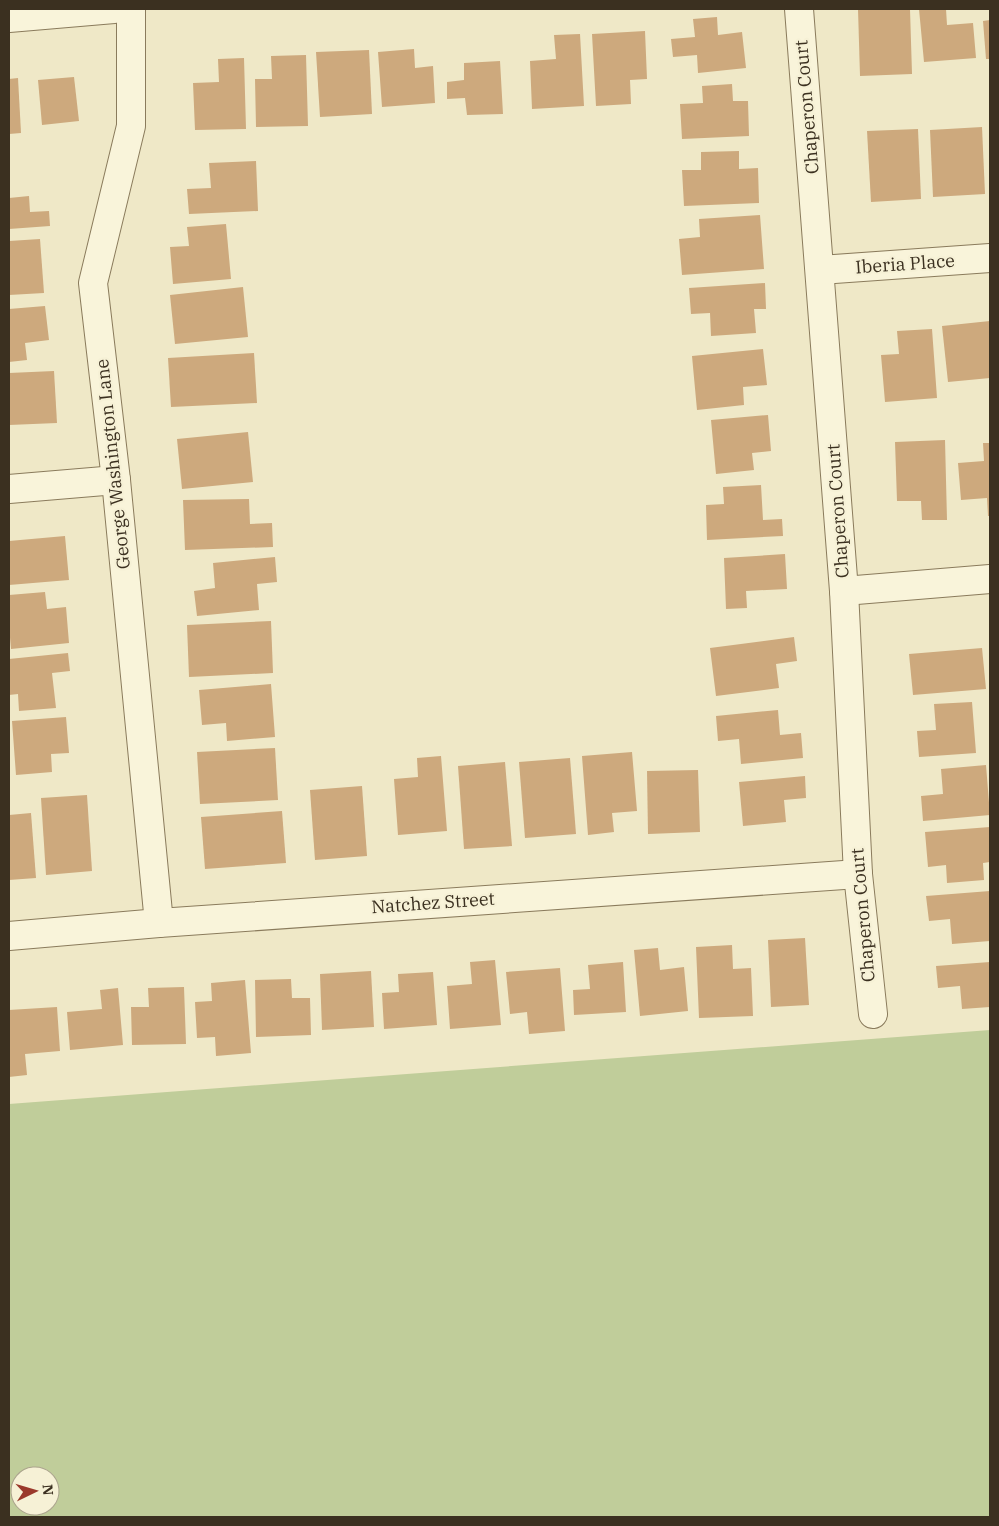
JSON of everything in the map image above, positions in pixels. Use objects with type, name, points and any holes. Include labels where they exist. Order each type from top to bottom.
[{"type":"street","points":[[9,18],[114,9]]},
{"type":"street","name":"George Washington Lane","points":[[131,9],[131,126],[93,282],[116,480],[159,923]]},
{"type":"street","name":"Chaperon Court","points":[[799,9],[844,591],[858,874],[873,1014]]},
{"type":"street","name":"Iberia Place","points":[[820,270],[990,258]]},
{"type":"street","points":[[9,488],[116,480]]},
{"type":"street","points":[[844,591],[990,579]]},
{"type":"street","name":"Natchez Street","points":[[9,936],[159,923],[858,874]]},
{"type":"green space","points":[[990,1030],[990,1517],[9,1517],[9,1104]]},
{"type":"building","points":[[858,9],[910,9],[912,74],[860,76]]},
{"type":"building","points":[[919,9],[946,9],[947,25],[973,23],[976,58],[924,62]]},
{"type":"building","points":[[717,17],[718,35],[742,32],[746,68],[698,73],[697,55],[673,57],[671,39],[695,37],[693,19]]},
{"type":"building","points":[[990,20],[990,59],[986,59],[983,21]]},
{"type":"building","points":[[645,31],[647,79],[630,80],[631,104],[596,106],[592,34]]},
{"type":"building","points":[[580,34],[584,106],[532,109],[530,61],[556,59],[554,35]]},
{"type":"building","points":[[414,49],[415,68],[433,66],[435,103],[382,107],[378,52]]},
{"type":"building","points":[[369,50],[372,114],[320,117],[316,52]]},
{"type":"building","points":[[306,55],[308,126],[256,127],[255,79],[272,79],[271,56]]},
{"type":"building","points":[[244,58],[246,129],[195,130],[193,83],[219,82],[218,59]]},
{"type":"building","points":[[500,61],[503,114],[467,115],[465,98],[447,99],[447,82],[464,80],[464,63]]},
{"type":"building","points":[[74,77],[79,121],[42,125],[38,80]]},
{"type":"building","points":[[18,78],[21,133],[9,134],[9,79]]},
{"type":"building","points":[[732,84],[733,101],[748,101],[749,136],[682,139],[680,104],[703,103],[702,86]]},
{"type":"building","points":[[982,127],[985,194],[933,197],[930,130]]},
{"type":"building","points":[[918,129],[921,199],[871,202],[867,131]]},
{"type":"building","points":[[739,151],[739,169],[758,168],[759,203],[684,206],[682,170],[701,170],[701,152]]},
{"type":"building","points":[[256,161],[258,211],[189,214],[187,189],[211,188],[209,163]]},
{"type":"building","points":[[29,196],[30,212],[49,211],[50,226],[9,229],[9,198]]},
{"type":"building","points":[[760,215],[764,269],[682,275],[679,239],[700,237],[699,219]]},
{"type":"building","points":[[226,224],[231,279],[173,284],[170,247],[189,246],[187,227]]},
{"type":"building","points":[[40,239],[44,293],[9,295],[9,241]]},
{"type":"building","points":[[765,283],[766,309],[754,309],[756,333],[711,336],[710,313],[691,314],[689,288]]},
{"type":"building","points":[[243,287],[248,337],[175,344],[170,295]]},
{"type":"building","points":[[45,306],[49,340],[25,343],[27,360],[9,362],[9,309]]},
{"type":"building","points":[[990,321],[990,378],[948,382],[942,326]]},
{"type":"building","points":[[932,329],[937,398],[885,402],[881,355],[899,354],[897,331]]},
{"type":"building","points":[[763,349],[767,385],[743,387],[744,405],[697,410],[692,356]]},
{"type":"building","points":[[254,353],[257,403],[171,407],[168,358]]},
{"type":"building","points":[[54,371],[57,423],[9,425],[9,373]]},
{"type":"building","points":[[768,415],[771,451],[752,453],[754,470],[716,474],[711,420]]},
{"type":"building","points":[[248,432],[253,482],[182,489],[177,439]]},
{"type":"building","points":[[945,440],[947,520],[922,520],[921,501],[897,501],[895,442]]},
{"type":"building","points":[[983,443],[990,443],[990,516],[988,516],[987,498],[961,500],[958,463],[984,461]]},
{"type":"building","points":[[761,485],[763,520],[782,519],[783,536],[707,540],[706,505],[724,504],[723,487]]},
{"type":"building","points":[[249,499],[250,524],[272,523],[273,547],[185,550],[183,500]]},
{"type":"building","points":[[65,536],[69,580],[9,585],[9,541]]},
{"type":"building","points":[[785,554],[787,589],[746,591],[747,608],[726,609],[724,558]]},
{"type":"building","points":[[275,557],[277,582],[257,584],[259,610],[197,616],[194,591],[215,588],[213,563]]},
{"type":"building","points":[[45,592],[47,609],[66,607],[69,643],[11,649],[9,595]]},
{"type":"building","points":[[271,621],[273,673],[189,677],[187,625]]},
{"type":"building","points":[[794,637],[797,661],[776,664],[779,688],[716,696],[710,648]]},
{"type":"building","points":[[982,648],[986,689],[913,695],[909,654]]},
{"type":"building","points":[[68,653],[70,671],[52,673],[56,708],[19,711],[18,694],[9,695],[9,659]]},
{"type":"building","points":[[271,684],[275,737],[227,741],[226,723],[202,725],[199,690]]},
{"type":"building","points":[[972,702],[976,753],[919,757],[917,731],[936,730],[934,704]]},
{"type":"building","points":[[778,710],[780,735],[801,733],[803,758],[741,764],[739,739],[718,741],[716,716]]},
{"type":"building","points":[[66,717],[69,753],[51,754],[52,772],[16,775],[12,721]]},
{"type":"building","points":[[275,748],[278,800],[200,804],[197,752]]},
{"type":"building","points":[[632,752],[637,811],[612,813],[614,832],[588,835],[582,756]]},
{"type":"building","points":[[441,756],[447,831],[398,835],[394,779],[418,777],[417,758]]},
{"type":"building","points":[[570,758],[576,834],[525,838],[519,762]]},
{"type":"building","points":[[505,762],[512,846],[464,849],[458,766]]},
{"type":"building","points":[[986,765],[990,815],[923,821],[921,796],[943,794],[941,769]]},
{"type":"building","points":[[698,770],[700,832],[648,834],[647,771]]},
{"type":"building","points":[[805,776],[806,798],[784,800],[786,822],[743,826],[739,782]]},
{"type":"building","points":[[362,786],[367,856],[315,860],[310,790]]},
{"type":"building","points":[[87,795],[92,871],[46,875],[41,798]]},
{"type":"building","points":[[282,811],[286,863],[205,869],[201,817]]},
{"type":"building","points":[[31,813],[36,878],[9,880],[9,815]]},
{"type":"building","points":[[990,827],[990,862],[983,863],[984,880],[947,883],[946,865],[928,867],[925,832]]},
{"type":"building","points":[[990,891],[990,941],[952,944],[950,919],[929,921],[926,896]]},
{"type":"building","points":[[805,938],[809,1005],[771,1007],[768,940]]},
{"type":"building","points":[[732,945],[733,969],[751,968],[753,1016],[699,1018],[696,947]]},
{"type":"building","points":[[658,948],[660,970],[684,967],[688,1011],[640,1016],[634,950]]},
{"type":"building","points":[[495,960],[501,1025],[450,1029],[447,986],[472,984],[470,962]]},
{"type":"building","points":[[623,962],[626,1012],[574,1015],[573,990],[590,989],[588,965]]},
{"type":"building","points":[[990,962],[990,1007],[962,1009],[960,986],[938,988],[936,966]]},
{"type":"building","points":[[560,968],[565,1031],[529,1034],[527,1012],[510,1014],[506,972]]},
{"type":"building","points":[[371,971],[374,1027],[322,1030],[320,974]]},
{"type":"building","points":[[433,972],[437,1025],[384,1029],[382,993],[399,992],[398,974]]},
{"type":"building","points":[[291,979],[292,998],[310,998],[311,1035],[256,1037],[255,980]]},
{"type":"building","points":[[245,980],[251,1053],[216,1056],[215,1037],[197,1038],[195,1002],[212,1001],[211,983]]},
{"type":"building","points":[[184,987],[186,1044],[132,1045],[131,1007],[149,1007],[148,988]]},
{"type":"building","points":[[118,988],[123,1045],[70,1050],[67,1012],[102,1009],[100,990]]},
{"type":"building","points":[[57,1007],[60,1051],[25,1054],[27,1075],[9,1077],[9,1010]]}]
